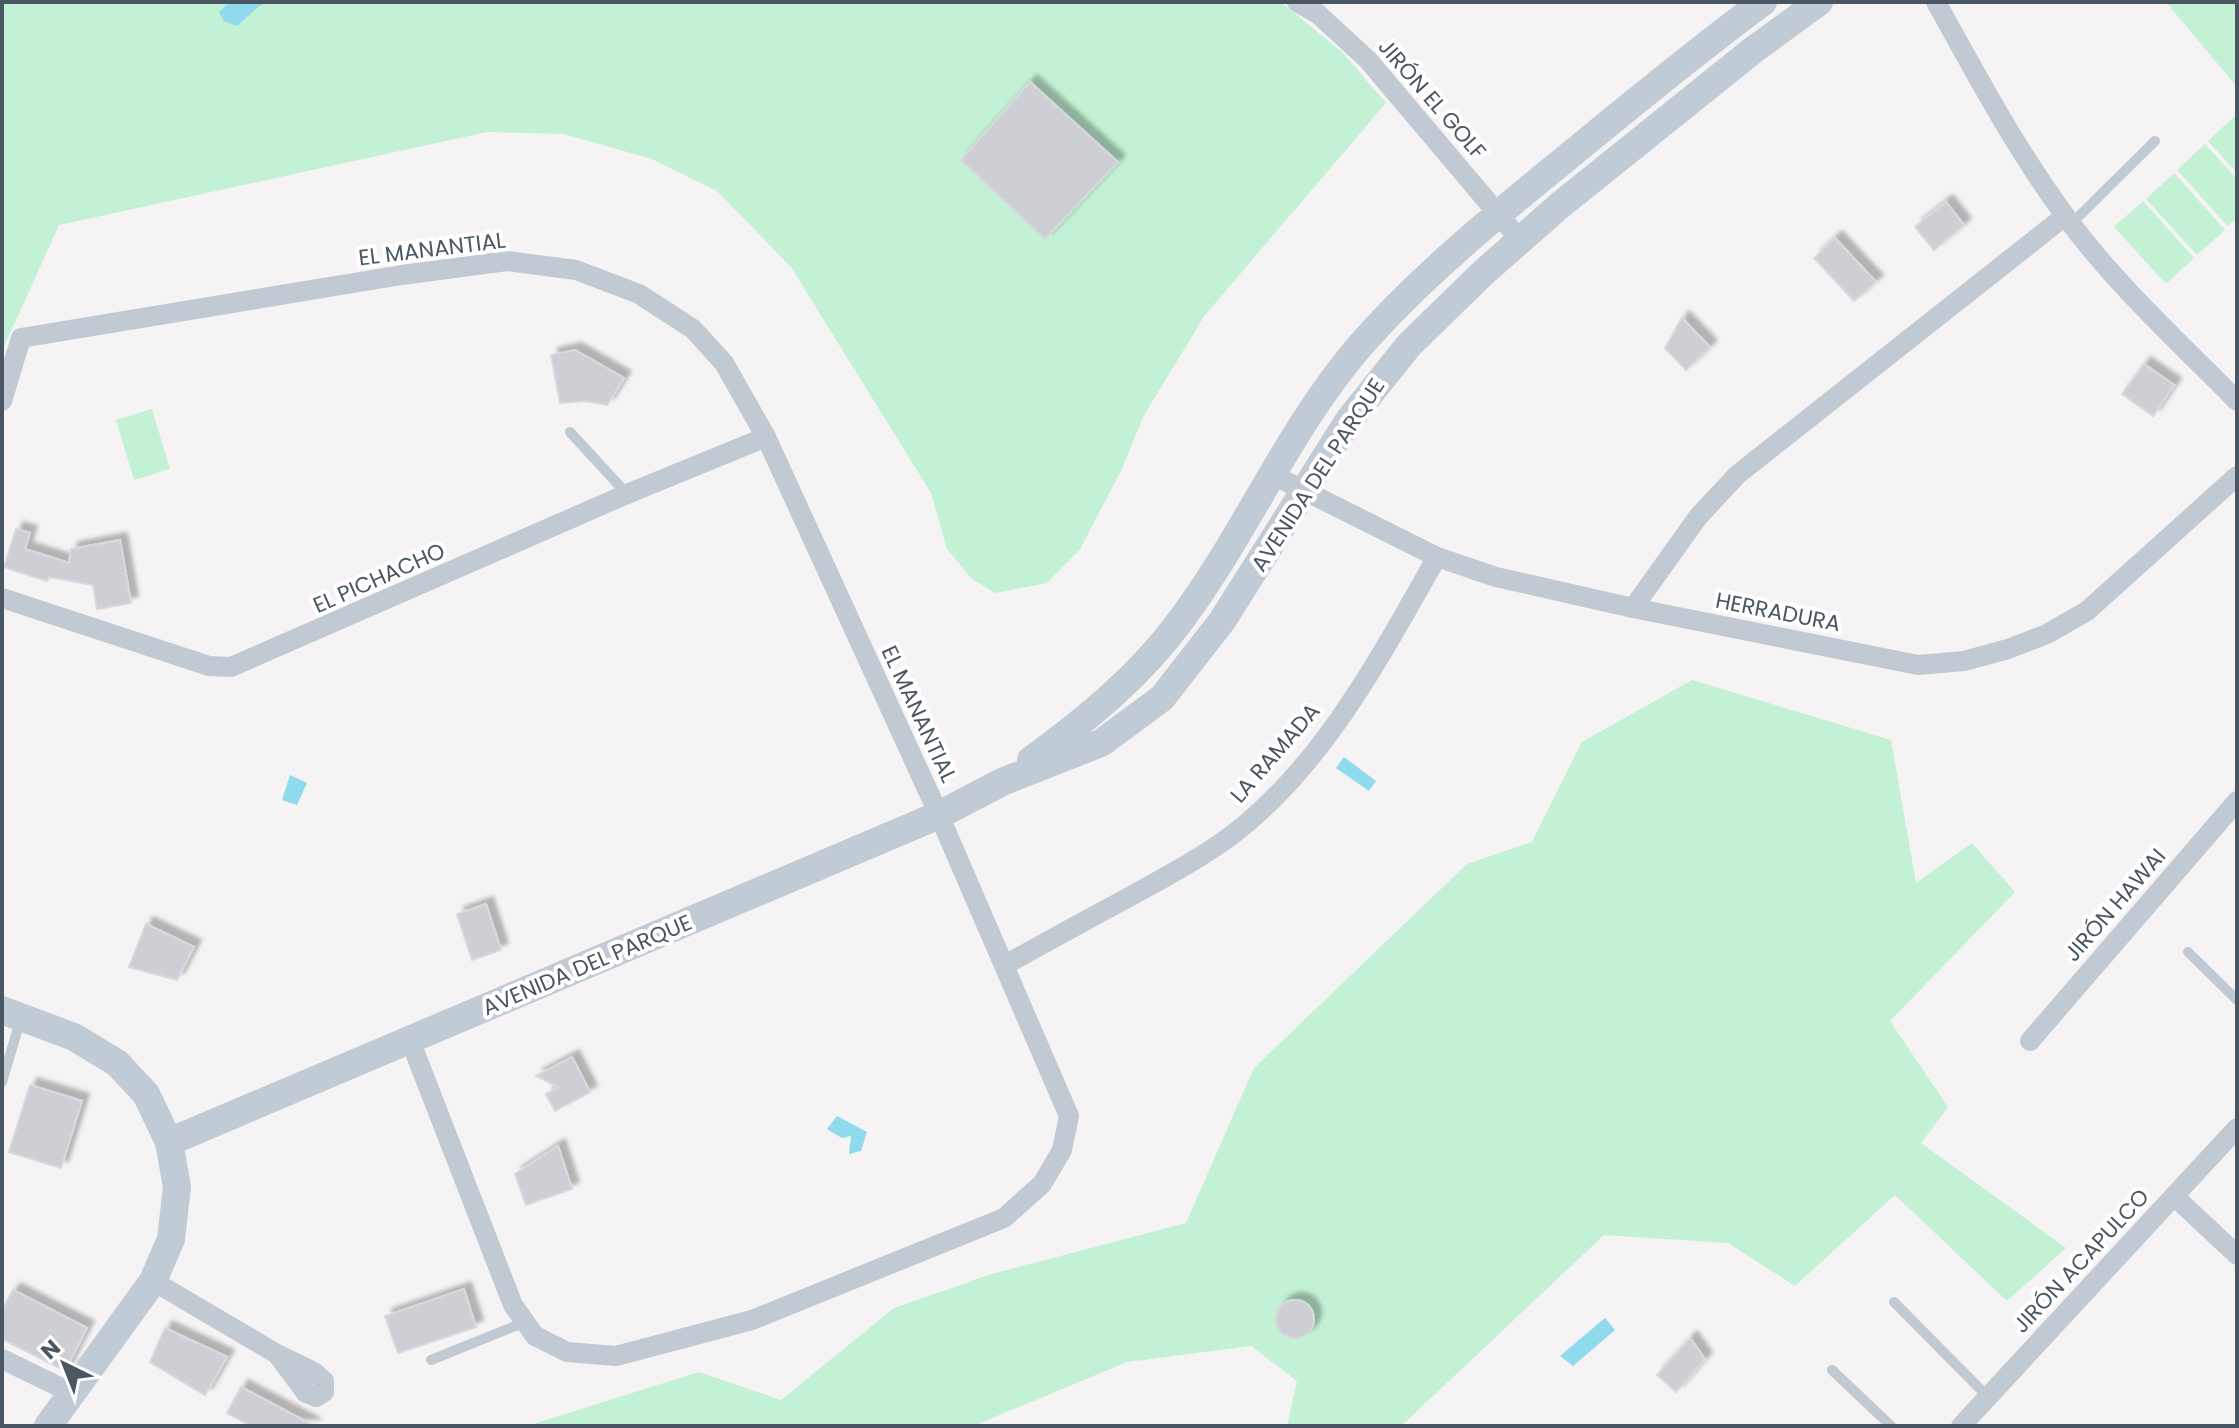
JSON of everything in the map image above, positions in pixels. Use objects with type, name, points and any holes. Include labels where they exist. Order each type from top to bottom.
[{"type":"street","name":"JIRÓN EL GOLF","points":[[1297,2],[1318,8],[1368,60],[1520,240]]},
{"type":"street","name":"AVENIDA DEL PARQUE","points":[[1002,782],[1075,727],[1136,671],[1180,621],[1217,566],[1314,405],[1359,347],[1421,283],[1498,214],[1655,85],[1763,2]]},
{"type":"street","name":"AVENIDA DEL PARQUE","points":[[169,1142],[939,815],[1002,782],[1101,743],[1162,698],[1222,621],[1349,420],[1431,322],[1520,240],[1752,51],[1819,2]]},
{"type":"street","points":[[1936,2],[2004,125],[2068,220],[2121,282],[2237,401]]},
{"type":"street","points":[[1633,608],[1698,517],[1737,475],[2068,220]]},
{"type":"street","name":"EL MANANTIAL","points":[[2,401],[21,338],[507,261],[576,270],[639,294],[693,329],[724,363],[766,437],[1005,965],[1069,1116],[1062,1150],[1042,1184],[1004,1218],[752,1320],[616,1356],[567,1352],[535,1336],[525,1322]]},
{"type":"street","name":"EL PICHACHO","points":[[2,598],[209,666],[231,667],[627,494],[766,437]]},
{"type":"street","name":"HERRADURA","points":[[1273,475],[1437,557],[1496,577],[1918,665],[1964,661],[2047,634],[2087,611],[2237,476]]},
{"type":"street","name":"LA RAMADA","points":[[1005,965],[1185,866],[1233,834],[1274,797],[1312,754],[1373,669],[1437,557]]},
{"type":"street","name":"JIRÓN HAWAI","points":[[2030,1041],[2237,801]]},
{"type":"street","points":[[12,1013],[74,1037],[117,1063],[146,1094],[169,1142],[177,1187],[171,1239],[153,1281],[48,1426]]},
{"type":"street","points":[[410,1040],[513,1305],[525,1322]]},
{"type":"street","name":"JIRÓN ACAPULCO","points":[[1961,1426],[2237,1128]]},
{"type":"street","points":[[2174,1196],[2237,1255]]},
{"type":"street","points":[[153,1281],[277,1354]]},
{"type":"street","points":[[2,1359],[72,1393]]},
{"type":"lane","points":[[2068,220],[2155,141]]},
{"type":"lane","points":[[570,432],[627,494]]},
{"type":"lane","points":[[2188,952],[2237,1000]]},
{"type":"lane","points":[[2,1082],[12,1013]]},
{"type":"lane","points":[[1894,1302],[1988,1397]]},
{"type":"lane","points":[[431,1360],[525,1322]]},
{"type":"lane","points":[[1832,1370],[1891,1426]]},
{"type":"green space","points":[[2,2],[1281,2],[1342,52],[1386,103],[1205,315],[1144,415],[1121,471],[1080,549],[1047,583],[995,593],[972,579],[947,549],[931,493],[791,267],[717,191],[652,159],[564,134],[487,132],[59,225],[2,351]]},
{"type":"green space","points":[[2166,2],[2237,2],[2237,87]]},
{"type":"green space","points":[[2237,116],[2237,173],[2208,141]]},
{"type":"green space","points":[[2205,144],[2237,179],[2237,218],[2228,226],[2177,170]]},
{"type":"green space","points":[[2174,173],[2225,230],[2197,255],[2146,199]]},
{"type":"green space","points":[[2143,201],[2194,258],[2166,284],[2114,227]]},
{"type":"green space","points":[[152,409],[170,469],[134,480],[116,420]]},
{"type":"green space","points":[[1692,680],[1891,740],[1916,883],[1972,843],[2015,892],[1890,1021],[1948,1107],[1921,1143],[2066,1248],[2007,1301],[1895,1195],[1795,1286],[1728,1243],[1604,1235],[1401,1426],[1287,1426],[1297,1381],[1251,1346],[1127,1362],[973,1426],[527,1426],[699,1372],[781,1400],[894,1308],[992,1274],[1186,1223],[1254,1068],[1467,864],[1532,842],[1582,742]]},
{"type":"water","points":[[230,2],[267,2],[237,26],[224,21],[219,12]]},
{"type":"water","points":[[1344,757],[1376,781],[1369,791],[1336,768]]},
{"type":"water","points":[[290,775],[307,783],[297,805],[282,800]]},
{"type":"water","points":[[837,1116],[867,1132],[861,1151],[849,1154],[851,1136],[842,1138],[827,1129]]},
{"type":"water","points":[[1605,1318],[1615,1330],[1573,1366],[1560,1356]]},
{"type":"building","points":[[1030,82],[1118,162],[1045,239],[961,160]]},
{"type":"building","points":[[1946,202],[1964,225],[1934,250],[1915,227]]},
{"type":"building","points":[[1835,238],[1876,282],[1854,301],[1814,258]]},
{"type":"building","points":[[1682,318],[1710,347],[1686,370],[1665,348]]},
{"type":"building","points":[[575,350],[624,378],[607,405],[585,401],[560,403],[551,355]]},
{"type":"building","points":[[2144,364],[2174,385],[2153,416],[2122,394]]},
{"type":"building","points":[[16,529],[30,533],[25,549],[69,563],[71,549],[120,540],[131,603],[97,609],[93,585],[49,577],[47,581],[4,567]]},
{"type":"building","points":[[486,904],[501,950],[472,960],[457,914]]},
{"type":"building","points":[[146,924],[194,947],[177,980],[129,967]]},
{"type":"building","points":[[572,1057],[590,1092],[555,1111],[546,1094],[559,1087],[536,1076]]},
{"type":"building","points":[[30,1085],[82,1101],[61,1168],[9,1152]]},
{"type":"building","points":[[558,1146],[572,1189],[526,1205],[515,1174]]},
{"type":"building","points":[[464,1289],[476,1327],[398,1353],[385,1316]]},
{"type":"building","points":[[13,1290],[87,1328],[65,1371],[2,1339],[2,1310]]},
{"type":"building","points":[[1295,1300],[1308,1306],[1314,1319],[1308,1332],[1295,1338],[1282,1332],[1276,1319],[1282,1306]]},
{"type":"building","points":[[165,1328],[227,1357],[205,1395],[150,1362]]},
{"type":"building","points":[[1690,1338],[1705,1359],[1676,1392],[1657,1375]]},
{"type":"building","points":[[241,1387],[314,1426],[251,1426],[227,1413]]}]
